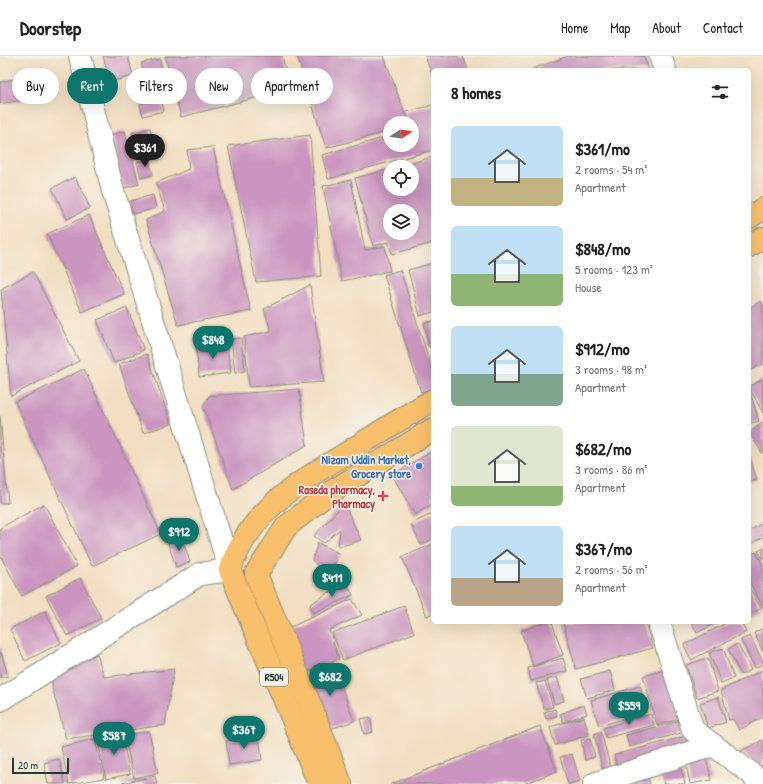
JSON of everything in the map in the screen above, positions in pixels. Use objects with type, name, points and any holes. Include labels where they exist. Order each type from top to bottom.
[{"type":"main road","points":[[751,216],[763,209]]},
{"type":"main road","points":[[751,245],[763,238]]},
{"type":"main road","points":[[431,401],[299,482],[264,513],[240,544],[232,562],[256,574],[286,527],[326,496],[431,431]]},
{"type":"main road","name":"R504","points":[[232,562],[266,660],[295,723],[318,784]]},
{"type":"main road","name":"R504","points":[[256,574],[341,784]]},
{"type":"street","points":[[0,700],[200,574],[232,562],[218,536],[113,191],[80,56]]},
{"type":"street","points":[[660,56],[664,68]]},
{"type":"street","points":[[660,624],[693,730],[752,774],[759,784]]},
{"type":"street","points":[[594,784],[713,745]]},
{"type":"building","points":[[103,56],[128,56],[131,68],[126,68],[126,78],[118,80],[118,68],[106,68]]},
{"type":"building","points":[[165,56],[282,56],[285,68],[251,68],[251,99],[243,101],[243,68],[195,68],[195,104],[232,104],[181,117],[178,104],[187,104],[187,68],[168,68]]},
{"type":"building","points":[[297,56],[384,56],[405,116],[383,116],[383,133],[326,148],[312,104],[333,104],[333,68],[301,68]]},
{"type":"building","points":[[425,56],[463,56],[467,68],[431,68],[431,72]]},
{"type":"building","points":[[568,56],[644,56],[648,68],[535,68]]},
{"type":"building","points":[[160,59],[162,68],[142,68],[141,63]]},
{"type":"building","points":[[12,79],[12,102],[0,104],[0,82]]},
{"type":"building","points":[[140,104],[162,104],[164,111],[143,116]]},
{"type":"building","points":[[431,106],[431,151],[397,160],[383,160],[383,164],[328,179],[322,155],[383,138],[383,152],[419,152],[419,116],[407,116],[406,112]]},
{"type":"building","points":[[150,128],[157,153],[138,157],[132,133]]},
{"type":"building","points":[[125,131],[139,184],[124,188],[111,135]]},
{"type":"building","points":[[310,135],[321,276],[256,282],[228,146]]},
{"type":"building","points":[[213,147],[251,311],[178,325],[146,220],[165,211],[156,183],[189,169],[187,150]]},
{"type":"building","points":[[431,158],[431,244],[392,254],[388,242],[373,246],[355,178],[383,171],[383,196],[419,196],[419,161]]},
{"type":"building","points":[[149,159],[153,175],[141,178],[137,162]]},
{"type":"building","points":[[75,177],[90,208],[67,219],[52,188]]},
{"type":"building","points":[[351,180],[365,250],[385,246],[390,271],[342,281],[323,186]]},
{"type":"building","points":[[153,195],[156,208],[133,214],[130,201]]},
{"type":"building","points":[[89,215],[124,294],[82,312],[47,234]]},
{"type":"building","points":[[431,264],[431,313],[420,316],[408,270]]},
{"type":"building","points":[[400,270],[431,366],[431,389],[421,392],[384,275]]},
{"type":"building","points":[[33,272],[79,361],[11,396],[1,289]]},
{"type":"building","points":[[310,285],[324,382],[249,387],[244,337],[271,331],[264,309]]},
{"type":"building","points":[[761,301],[763,305],[763,364],[751,370],[751,307]]},
{"type":"building","points":[[127,308],[144,350],[114,363],[97,320]]},
{"type":"building","points":[[431,321],[431,347],[429,347],[424,323]]},
{"type":"building","points":[[241,338],[245,371],[235,373],[231,339]]},
{"type":"building","points":[[226,342],[231,373],[199,377],[196,346]]},
{"type":"building","points":[[147,354],[171,424],[143,433],[119,364]]},
{"type":"building","points":[[84,369],[161,534],[92,566],[15,402]]},
{"type":"building","points":[[763,379],[763,413],[751,391],[751,386]]},
{"type":"building","points":[[299,389],[307,445],[233,489],[203,406],[209,396]]},
{"type":"building","points":[[751,395],[759,421],[751,423]]},
{"type":"building","points":[[0,416],[8,503],[0,503]]},
{"type":"building","points":[[763,422],[763,454],[751,436],[751,431]]},
{"type":"building","points":[[431,452],[431,504],[415,515],[392,475]]},
{"type":"building","points":[[751,461],[757,480],[751,482]]},
{"type":"building","points":[[344,503],[361,540],[338,547],[340,529],[324,543],[314,536]]},
{"type":"building","points":[[44,504],[77,566],[22,596],[0,555],[0,528]]},
{"type":"building","points":[[431,514],[431,540],[421,545],[411,524]]},
{"type":"building","points":[[763,523],[763,537],[751,544],[751,530]]},
{"type":"building","points":[[182,538],[190,562],[176,567],[168,543]]},
{"type":"building","points":[[318,543],[340,554],[328,576],[312,560]]},
{"type":"building","points":[[431,545],[431,614],[427,616],[402,557]]},
{"type":"building","points":[[763,548],[763,559],[758,551]]},
{"type":"building","points":[[756,552],[763,565],[763,607],[751,585],[751,554]]},
{"type":"building","points":[[80,578],[101,618],[67,636],[46,596]]},
{"type":"building","points":[[346,582],[353,595],[313,613],[310,604]]},
{"type":"building","points":[[751,590],[761,608],[751,614]]},
{"type":"building","points":[[352,599],[362,615],[329,630],[339,659],[303,673],[284,630]]},
{"type":"building","points":[[404,606],[414,633],[343,660],[332,633]]},
{"type":"building","points":[[45,611],[61,643],[25,661],[10,629]]},
{"type":"building","points":[[540,624],[553,624],[563,655],[533,666],[521,631]]},
{"type":"building","points":[[564,624],[646,624],[653,648],[576,669]]},
{"type":"building","points":[[692,624],[714,624],[697,633]]},
{"type":"building","points":[[724,624],[742,624],[746,632],[691,660],[684,645]]},
{"type":"building","points":[[763,628],[763,652],[754,633]]},
{"type":"building","points":[[750,636],[763,662],[763,664],[755,668],[741,640]]},
{"type":"building","points":[[738,644],[751,670],[741,675],[728,649]]},
{"type":"building","points":[[723,648],[734,678],[721,683],[709,653]]},
{"type":"building","points":[[0,649],[8,676],[0,678]]},
{"type":"building","points":[[97,654],[104,677],[174,669],[165,725],[66,739],[52,687],[53,673]]},
{"type":"building","points":[[563,658],[567,671],[531,681],[528,668]]},
{"type":"building","points":[[708,658],[718,691],[697,698],[686,665]]},
{"type":"building","points":[[333,663],[354,721],[327,730],[307,673]]},
{"type":"building","points":[[668,669],[682,718],[657,725],[643,676]]},
{"type":"building","points":[[763,670],[763,717],[739,730],[733,719],[729,720],[721,690]]},
{"type":"building","points":[[610,671],[615,690],[587,698],[581,679]]},
{"type":"building","points":[[557,677],[564,701],[554,704],[547,680]]},
{"type":"building","points":[[545,681],[553,707],[544,709],[536,683]]},
{"type":"building","points":[[640,686],[647,712],[599,726],[591,700]]},
{"type":"building","points":[[718,697],[726,722],[708,728],[700,703]]},
{"type":"building","points":[[584,705],[587,714],[563,722],[560,714]]},
{"type":"building","points":[[555,709],[557,716],[546,719],[544,712]]},
{"type":"building","points":[[651,714],[654,725],[606,738],[603,728]]},
{"type":"building","points":[[370,717],[373,732],[364,734],[360,719]]},
{"type":"building","points":[[584,717],[589,735],[555,745],[550,727]]},
{"type":"building","points":[[682,720],[685,732],[629,747],[626,735]]},
{"type":"building","points":[[540,726],[557,771],[524,784],[391,784]]},
{"type":"building","points":[[149,731],[158,773],[134,778],[124,736]]},
{"type":"building","points":[[121,732],[130,774],[106,779],[97,737]]},
{"type":"building","points":[[601,732],[611,769],[603,771],[594,734]]},
{"type":"building","points":[[259,736],[262,760],[229,765],[226,741]]},
{"type":"building","points":[[687,736],[690,748],[617,767],[614,755]]},
{"type":"building","points":[[590,738],[595,757],[585,760],[581,740]]},
{"type":"building","points":[[95,739],[104,778],[69,784],[61,747]]},
{"type":"building","points":[[763,740],[763,764],[759,767],[741,751]]},
{"type":"building","points":[[572,754],[580,781],[568,784],[560,757]]},
{"type":"building","points":[[59,759],[65,784],[48,784],[44,763]]},
{"type":"building","points":[[706,759],[712,780],[690,784],[686,763]]},
{"type":"building","points":[[679,760],[685,784],[664,784],[659,766]]},
{"type":"building","points":[[155,776],[157,784],[122,784],[122,783]]},
{"type":"building","points":[[648,777],[650,784],[636,784],[635,780]]},
{"type":"place","name":"Nizam Uddin Market, Grocery store","points":[[419,466]]},
{"type":"place","name":"Raseda pharmacy, Pharmacy","points":[[383,496]]}]
